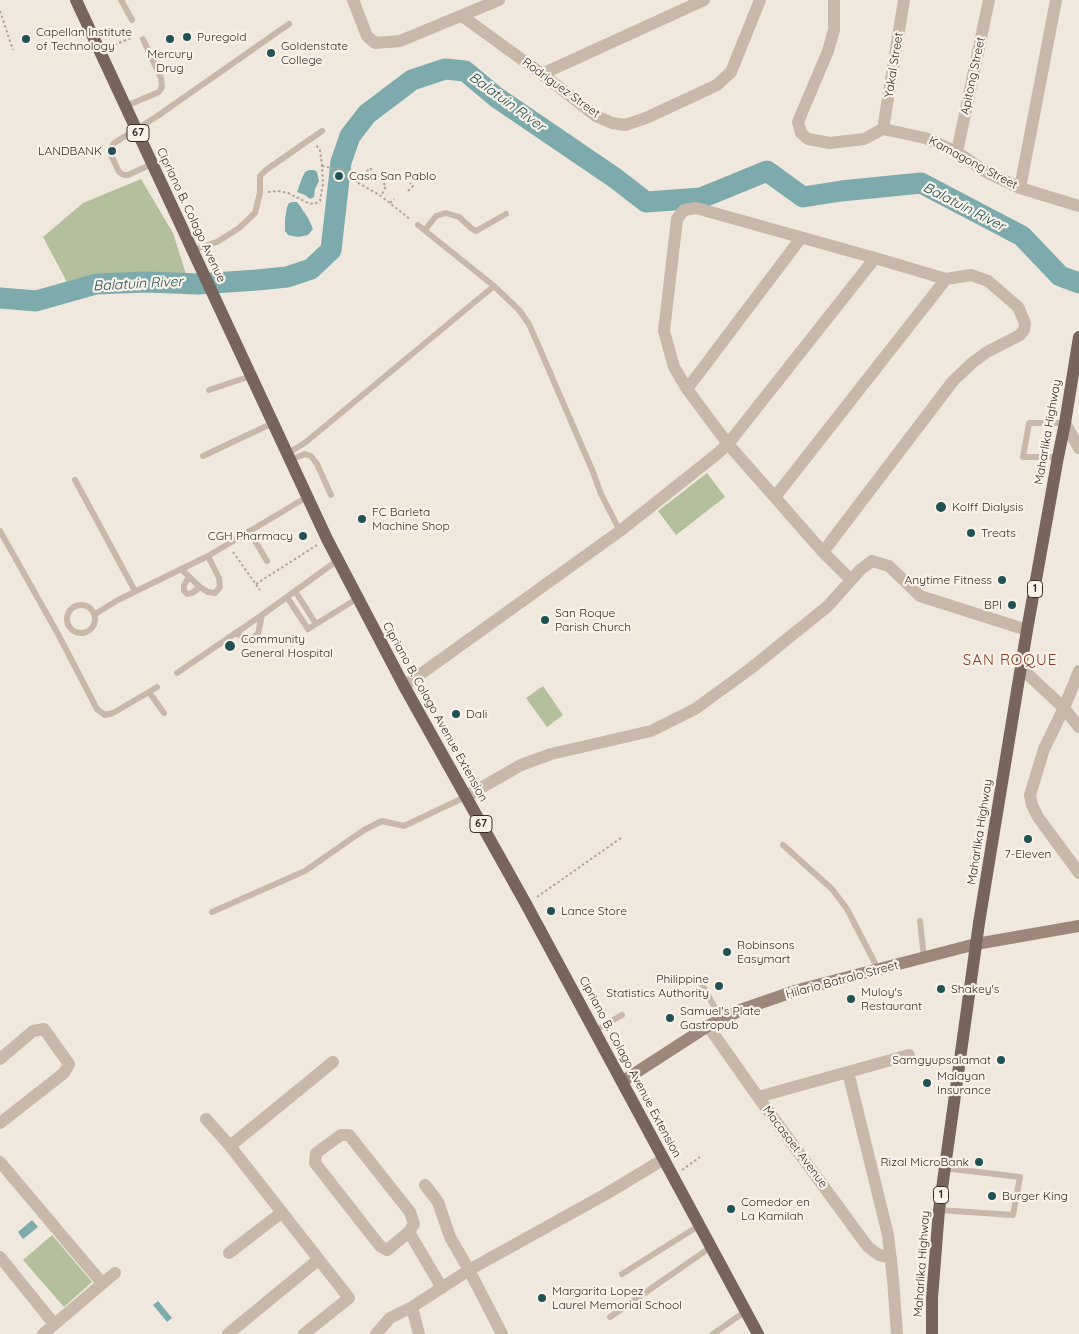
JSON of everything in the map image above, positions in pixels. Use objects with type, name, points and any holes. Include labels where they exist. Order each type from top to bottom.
[{"type":"main road","name":"Cipriano B. Colago Avenue","points":[[76,0],[218,306]]},
{"type":"main road","name":"Cipriano B. Colago Avenue Extension","points":[[218,306],[327,539],[404,686],[526,904],[758,1334]]},
{"type":"main road","name":"Maharlika Highway","points":[[932,1334],[932,1298],[939,1210],[976,944],[1021,668],[1079,337]]},
{"type":"street","points":[[353,0],[367,36],[375,43],[400,41],[499,0]]},
{"type":"street","points":[[542,74],[704,0]]},
{"type":"street","name":"Rodriguez Street","points":[[462,16],[596,116],[612,123],[625,125],[646,118],[717,85],[731,72],[760,0]]},
{"type":"street","points":[[834,0],[834,30],[821,69],[798,122],[801,134],[808,139],[830,143],[864,138],[883,129]]},
{"type":"street","name":"Yakal Street","points":[[883,129],[904,0]]},
{"type":"street","name":"Apitong Street","points":[[957,152],[989,0]]},
{"type":"street","points":[[1020,188],[1056,0]]},
{"type":"street","name":"Kamagong Street","points":[[883,129],[925,138],[957,152],[986,172],[1020,188],[1079,206]]},
{"type":"street","points":[[823,552],[953,381],[972,362],[1020,335],[1024,330],[1025,323],[1018,307],[988,281],[971,275],[946,279],[696,208],[684,210],[677,219],[664,331],[674,367],[687,389],[728,444],[823,552],[846,575]]},
{"type":"street","points":[[687,389],[801,238]]},
{"type":"street","points":[[404,686],[620,531],[728,444],[875,258]]},
{"type":"street","points":[[776,497],[946,279]]},
{"type":"street","points":[[1065,424],[1079,448]]},
{"type":"street","points":[[465,797],[521,765],[550,754],[651,732],[695,710],[828,606],[860,570],[872,561],[889,566],[920,596],[1028,630]]},
{"type":"street","points":[[1021,668],[1064,708],[1079,727]]},
{"type":"street","points":[[1079,671],[1044,749],[1030,795],[1032,805],[1038,817],[1079,873]]},
{"type":"street","name":"Hilario Batralo Street","points":[[623,1082],[708,1026],[743,1009],[798,990],[976,944],[1079,926]]},
{"type":"street","name":"Macasaet Avenue","points":[[708,1026],[868,1247],[879,1254],[891,1258]]},
{"type":"street","points":[[0,1059],[32,1031],[44,1029],[69,1064],[64,1073],[0,1123]]},
{"type":"street","points":[[758,1097],[909,1055]]},
{"type":"street","points":[[230,1146],[333,1062]]},
{"type":"street","points":[[848,1072],[877,1190],[891,1258],[896,1334]]},
{"type":"street","points":[[206,1119],[230,1146],[349,1298],[304,1334]]},
{"type":"street","points":[[349,1134],[410,1212],[414,1224],[409,1232],[387,1250],[380,1246],[314,1162],[316,1154],[341,1135],[349,1134]]},
{"type":"street","points":[[376,1334],[390,1318],[664,1159]]},
{"type":"street","points":[[0,1162],[102,1283]]},
{"type":"street","points":[[425,1185],[438,1202],[450,1237],[470,1270],[502,1334]]},
{"type":"street","points":[[229,1253],[281,1213]]},
{"type":"street","points":[[409,1232],[442,1288]]},
{"type":"street","points":[[0,1257],[54,1324]]},
{"type":"street","points":[[228,1334],[318,1260]]},
{"type":"street","points":[[42,1334],[115,1273]]},
{"type":"street","points":[[412,1306],[419,1334]]},
{"type":"lane","points":[[121,0],[132,20]]},
{"type":"lane","points":[[152,164],[124,175],[119,172],[110,153],[114,143],[136,130],[289,24]]},
{"type":"lane","points":[[126,106],[159,92],[162,87],[161,78],[142,37]]},
{"type":"lane","points":[[193,250],[217,242],[239,228],[254,214],[260,193],[260,176],[322,131]]},
{"type":"lane","points":[[425,230],[436,216],[446,213],[459,217],[476,231],[506,214]]},
{"type":"lane","points":[[418,224],[494,286],[529,324],[601,494],[620,531]]},
{"type":"lane","points":[[288,457],[494,286]]},
{"type":"lane","points":[[209,390],[251,376]]},
{"type":"lane","points":[[203,456],[273,423]]},
{"type":"lane","points":[[1058,457],[1023,457],[1028,423],[1065,424]]},
{"type":"lane","points":[[288,457],[305,454],[311,456],[317,464],[331,495]]},
{"type":"lane","points":[[75,480],[135,591]]},
{"type":"lane","points":[[95,614],[135,591],[208,556],[307,498]]},
{"type":"lane","points":[[0,531],[58,634],[97,709],[104,715],[113,712],[157,687]]},
{"type":"lane","points":[[250,531],[266,561]]},
{"type":"lane","points":[[181,569],[200,587],[208,592],[215,593],[220,587],[219,578],[208,556]]},
{"type":"lane","points":[[177,673],[338,560]]},
{"type":"lane","points":[[189,577],[184,585],[184,591],[188,594],[192,593],[200,587]]},
{"type":"lane","points":[[295,591],[316,624]]},
{"type":"lane","points":[[287,597],[308,629],[358,598]]},
{"type":"lane","points":[[77,605],[88,606],[95,614],[96,620],[90,630],[85,633],[79,633],[69,627],[67,616],[77,605]]},
{"type":"lane","points":[[236,633],[249,640],[258,634],[262,615]]},
{"type":"lane","points":[[58,634],[69,627]]},
{"type":"lane","points":[[149,692],[164,713]]},
{"type":"lane","points":[[212,912],[305,871],[364,830],[382,821],[404,826],[465,797]]},
{"type":"lane","points":[[783,845],[832,889],[847,909],[878,969]]},
{"type":"lane","points":[[920,920],[924,958]]},
{"type":"lane","points":[[700,981],[722,1019]]},
{"type":"lane","points":[[594,1031],[622,1015]]},
{"type":"lane","points":[[939,1210],[1014,1215],[1020,1177],[944,1168]]},
{"type":"lane","points":[[622,1274],[700,1225]]},
{"type":"lane","points":[[610,1317],[711,1248]]},
{"type":"lane","points":[[713,1334],[746,1311]]},
{"type":"path","points":[[0,11],[13,50]]},
{"type":"path","points":[[101,51],[142,37]]},
{"type":"path","points":[[278,191],[288,193],[308,203],[314,204],[320,200],[323,183],[322,166],[320,150],[315,144]]},
{"type":"path","points":[[322,166],[349,171],[348,177],[380,196],[418,224]]},
{"type":"path","points":[[356,182],[370,168],[386,186],[380,196]]},
{"type":"path","points":[[408,191],[413,186],[410,183]]},
{"type":"path","points":[[390,203],[394,199]]},
{"type":"path","points":[[256,584],[327,539]]},
{"type":"path","points":[[227,544],[260,590]]},
{"type":"path","points":[[526,904],[621,838]]},
{"type":"path","points":[[673,1176],[700,1156]]},
{"type":"green space","points":[[141,179],[173,233],[187,277],[68,284],[43,237],[83,203]]},
{"type":"green space","points":[[707,473],[725,497],[676,535],[658,511]]},
{"type":"green space","points":[[543,686],[563,715],[547,727],[526,698]]},
{"type":"green space","points":[[52,1235],[92,1282],[64,1307],[23,1260]]},
{"type":"water","points":[[309,170],[317,172],[319,181],[314,197],[310,199],[297,192],[305,172]]},
{"type":"water","points":[[297,202],[300,206],[313,229],[308,235],[298,237],[288,235],[285,231],[287,207],[289,203]]},
{"type":"water","points":[[32,1220],[38,1227],[23,1239],[18,1232]]},
{"type":"water","points":[[158,1301],[172,1318],[167,1322],[153,1305]]},
{"type":"waterway","name":"Balatuin River","points":[[0,298],[36,301],[96,284],[146,282],[199,284],[257,280],[287,277],[311,269],[331,250],[341,162],[350,136],[367,114],[412,80],[445,69],[465,71],[496,97],[615,178],[646,202],[701,198],[767,171],[803,197],[921,183],[1022,236],[1060,276],[1079,283]]},
{"type":"place","name":"Puregold","points":[[187,37]]},
{"type":"place","name":"Capellan Institute of Technology","points":[[26,39]]},
{"type":"place","name":"Mercury Drug","points":[[170,39]]},
{"type":"place","name":"Goldenstate College","points":[[271,53]]},
{"type":"place","name":"LANDBANK","points":[[112,151]]},
{"type":"place","name":"Casa San Pablo","points":[[339,176]]},
{"type":"place","name":"Kolff Dialysis","points":[[941,507]]},
{"type":"place","name":"FC Barleta Machine Shop","points":[[362,519]]},
{"type":"place","name":"Treats","points":[[971,533]]},
{"type":"place","name":"CGH Pharmacy","points":[[303,536]]},
{"type":"place","name":"Anytime Fitness","points":[[1002,580]]},
{"type":"place","name":"BPI","points":[[1012,605]]},
{"type":"place","name":"San Roque Parish Church","points":[[545,620]]},
{"type":"place","name":"Community General Hospital","points":[[230,646]]},
{"type":"place","name":"Dali","points":[[456,714]]},
{"type":"place","name":"7-Eleven","points":[[1028,839]]},
{"type":"place","name":"Lance Store","points":[[551,911]]},
{"type":"place","name":"Robinsons Easymart","points":[[727,952]]},
{"type":"place","name":"Philippine Statistics Authority","points":[[719,986]]},
{"type":"place","name":"Shakey's","points":[[941,989]]},
{"type":"place","name":"Muloy's Restaurant","points":[[851,999]]},
{"type":"place","name":"Samuel's Plate Gastropub","points":[[670,1018]]},
{"type":"place","name":"Samgyupsalamat","points":[[1001,1060]]},
{"type":"place","name":"Malayan Insurance","points":[[927,1083]]},
{"type":"place","name":"Rizal MicroBank","points":[[979,1162]]},
{"type":"place","name":"Burger King","points":[[992,1196]]},
{"type":"place","name":"Comedor en La Kamilah","points":[[731,1209]]},
{"type":"place","name":"Margarita Lopez Laurel Memorial School","points":[[542,1298]]},
{"type":"district","name":"SAN ROQUE","points":[[1010,660]]}]
